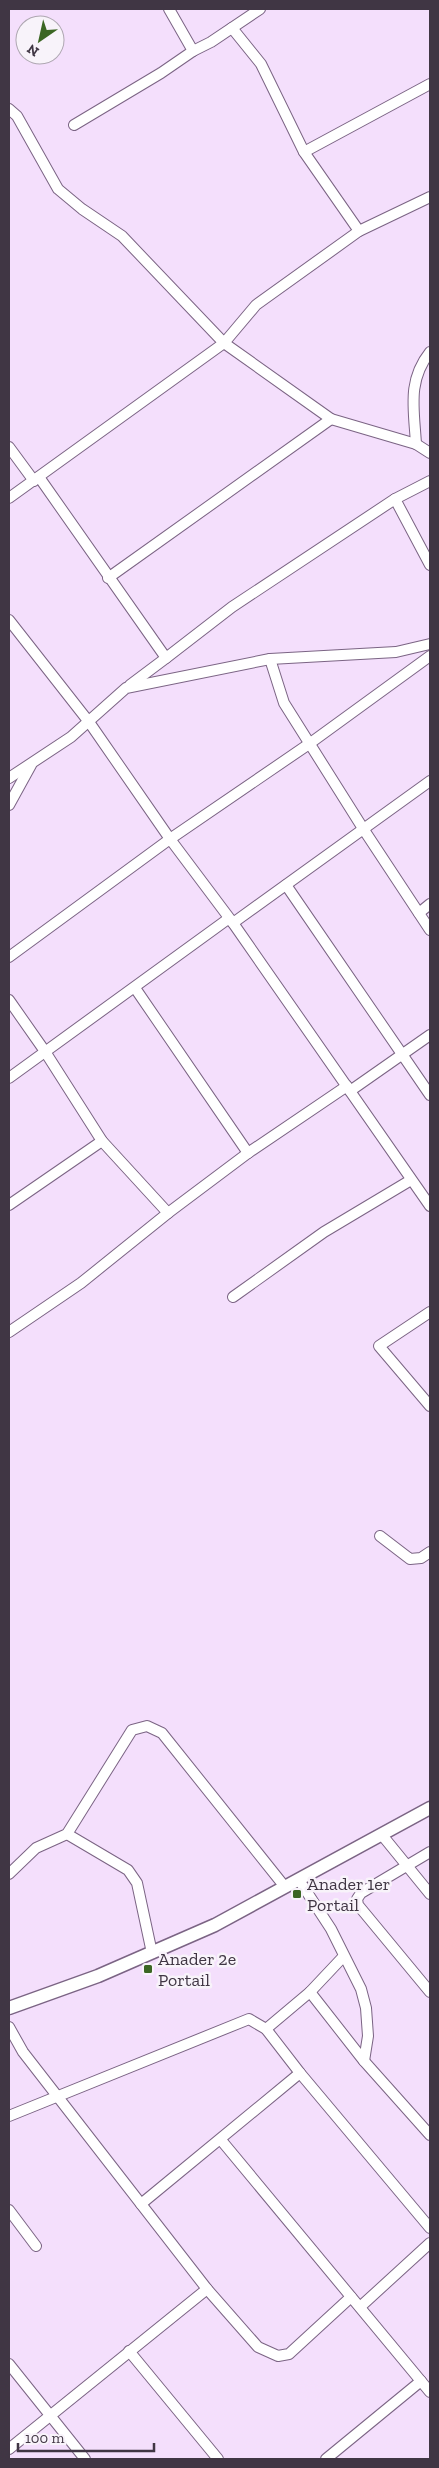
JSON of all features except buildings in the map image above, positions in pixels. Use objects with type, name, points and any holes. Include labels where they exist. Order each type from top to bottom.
[{"type":"street","points":[[168,9],[193,50]]},
{"type":"street","points":[[74,125],[162,73],[193,50],[232,28],[260,9]]},
{"type":"street","points":[[232,28],[269,77],[304,152],[359,231]]},
{"type":"street","points":[[304,152],[430,84]]},
{"type":"street","points":[[9,109],[17,116],[58,189],[82,209],[122,236],[224,343],[330,419],[416,444],[430,453]]},
{"type":"street","points":[[9,498],[224,343],[256,305],[359,231],[430,197]]},
{"type":"street","points":[[416,444],[414,381],[420,365],[430,352]]},
{"type":"street","points":[[108,578],[330,419]]},
{"type":"street","points":[[9,447],[36,479],[166,658]]},
{"type":"street","points":[[9,778],[89,722],[126,688],[232,606],[394,499],[430,481]]},
{"type":"street","points":[[394,499],[430,566]]},
{"type":"street","points":[[10,625],[89,722],[430,1206]]},
{"type":"street","points":[[126,688],[270,660],[396,652],[430,644]]},
{"type":"street","points":[[9,956],[170,839],[309,744],[430,656]]},
{"type":"street","points":[[270,660],[284,703],[430,930]]},
{"type":"street","points":[[9,805],[31,764]]},
{"type":"street","points":[[9,1078],[44,1050],[286,885],[430,781]]},
{"type":"street","points":[[286,885],[430,1095]]},
{"type":"street","points":[[419,913],[430,904]]},
{"type":"street","points":[[135,988],[248,1153]]},
{"type":"street","points":[[9,1000],[44,1050],[102,1141],[168,1213]]},
{"type":"street","points":[[9,1332],[81,1283],[168,1213],[248,1153],[430,1035]]},
{"type":"street","points":[[9,1205],[102,1141]]},
{"type":"street","points":[[233,1297],[324,1232],[411,1180]]},
{"type":"street","points":[[430,1312],[379,1346],[430,1406]]},
{"type":"street","points":[[380,1536],[410,1559],[421,1558],[430,1552]]},
{"type":"street","points":[[9,1874],[36,1848],[67,1834],[75,1825],[132,1730],[147,1726],[162,1734],[285,1887]]},
{"type":"street","points":[[9,2008],[98,1976],[215,1924],[430,1808]]},
{"type":"street","points":[[67,1834],[128,1870],[136,1882],[142,1901],[152,1953]]},
{"type":"street","points":[[382,1835],[430,1894]]},
{"type":"street","points":[[430,1852],[361,1893],[357,1899],[358,1905],[430,1992]]},
{"type":"street","points":[[299,1880],[332,1929],[343,1956],[361,1988],[366,2008],[368,2036],[364,2060]]},
{"type":"street","points":[[266,2029],[310,1992],[343,1956]]},
{"type":"street","points":[[310,1992],[364,2060],[430,2135]]},
{"type":"street","points":[[9,2116],[58,2094],[249,2019],[266,2029],[300,2073],[430,2228]]},
{"type":"street","points":[[9,2027],[23,2052],[58,2094],[207,2290],[258,2346],[278,2356],[289,2354],[351,2297]]},
{"type":"street","points":[[141,2204],[300,2073]]},
{"type":"street","points":[[221,2140],[430,2392]]},
{"type":"street","points":[[9,2210],[36,2246]]},
{"type":"street","points":[[360,2307],[430,2243]]},
{"type":"street","points":[[9,2449],[207,2290]]},
{"type":"street","points":[[129,2351],[218,2459]]},
{"type":"street","points":[[9,2364],[85,2459]]},
{"type":"street","points":[[326,2459],[421,2381]]},
{"type":"place","name":"Anader 1er Portail","points":[[297,1894]]},
{"type":"place","name":"Anader 2e Portail","points":[[148,1969]]}]
